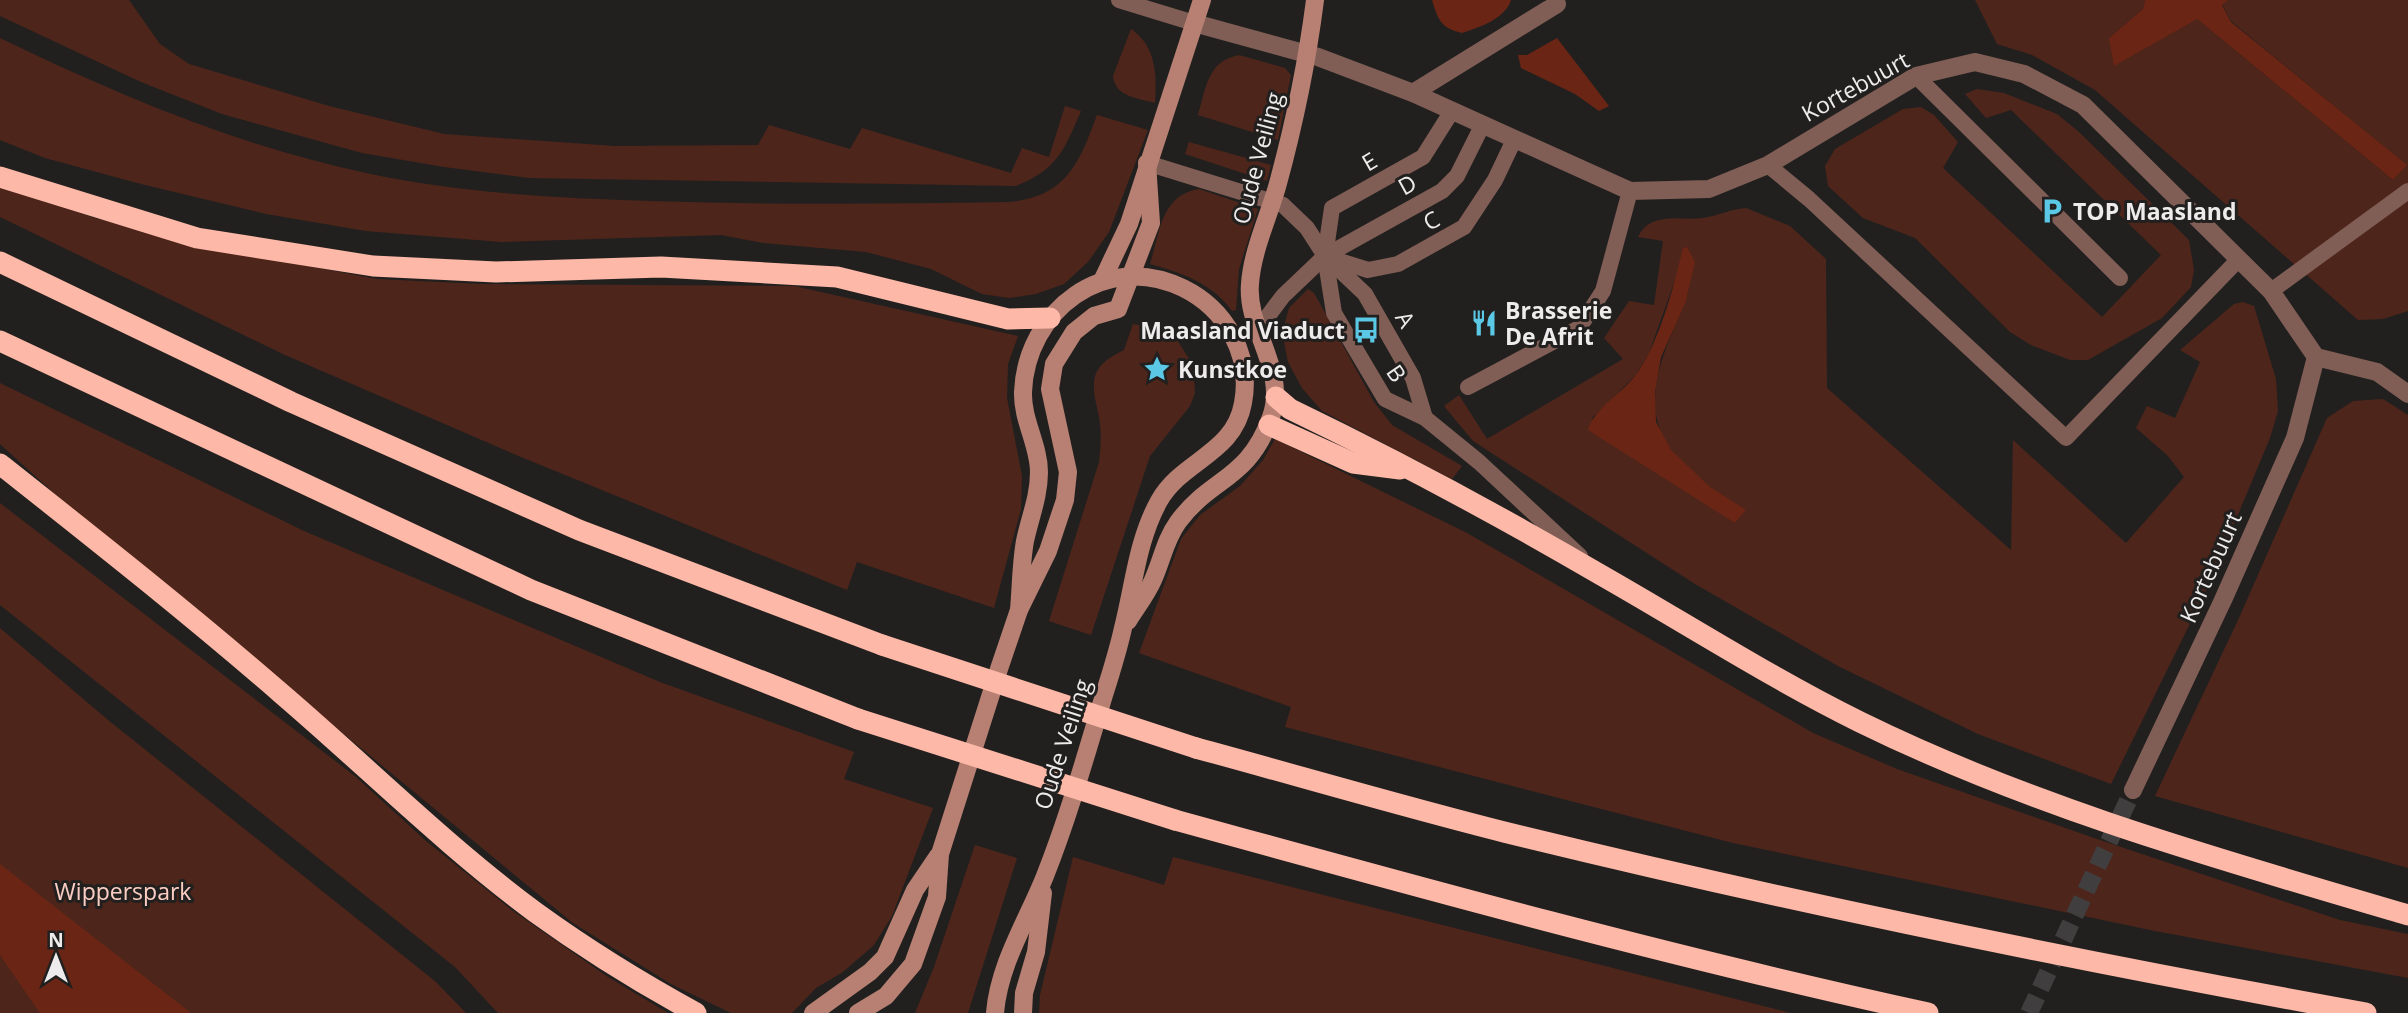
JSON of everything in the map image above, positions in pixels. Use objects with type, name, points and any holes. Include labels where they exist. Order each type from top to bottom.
[{"type":"highway","points":[[0,177],[197,238],[373,266],[496,272],[661,267],[837,277],[1008,319],[1050,318]]},
{"type":"highway","points":[[0,262],[291,402],[567,524],[882,645],[1196,748],[1504,831],[1838,908],[2176,979],[2366,1013]]},
{"type":"highway","points":[[0,341],[531,590],[858,719],[1175,820],[1487,906],[1815,989],[1928,1013]]},
{"type":"highway","points":[[1276,397],[1290,409],[1413,471],[1598,573],[1782,681],[1949,763],[2070,811],[2158,841],[2408,915]]},
{"type":"highway","points":[[1269,425],[1353,463],[1413,471]]},
{"type":"highway","points":[[0,464],[138,572],[283,695],[470,860],[534,911],[595,953],[696,1013]]},
{"type":"main road","points":[[1102,281],[1129,224],[1202,0]]},
{"type":"main road","name":"Oude Veiling","points":[[1276,397],[1274,374],[1259,328],[1250,283],[1308,55],[1315,0]]},
{"type":"main road","points":[[858,1013],[898,985],[913,964],[937,897],[940,854],[1019,610],[1048,551],[1065,500],[1066,458],[1052,402],[1054,364],[1074,331],[1094,316],[1118,309],[1151,223],[1147,163]]},
{"type":"main road","points":[[1019,610],[1025,542],[1037,500],[1039,471],[1024,408],[1023,387],[1031,346],[1062,304],[1102,281],[1130,277],[1171,283],[1196,296],[1218,314],[1240,350],[1245,382],[1244,400],[1254,415],[1269,425],[1276,397]]},
{"type":"main road","name":"Oude Veiling","points":[[995,1013],[1013,945],[1045,876],[1124,626],[1133,572],[1145,533],[1164,492],[1181,474],[1209,456],[1230,436],[1244,400]]},
{"type":"main road","name":"Oude Veiling","points":[[1124,626],[1153,580],[1162,551],[1183,516],[1241,469],[1260,445],[1269,425]]},
{"type":"main road","points":[[813,1013],[870,972],[885,957],[915,890],[940,854]]},
{"type":"main road","name":"Oude Veiling","points":[[1023,1013],[1024,993],[1036,952],[1045,876]]},
{"type":"street","points":[[1413,93],[1557,4],[1555,0]]},
{"type":"street","name":"Kortebuurt","points":[[1194,23],[1308,55],[1413,93],[1630,191],[1709,189],[1768,166],[1916,76],[1975,62],[2024,74],[2083,105],[2271,291],[2316,357],[2295,438],[2223,600],[2133,790]]},
{"type":"street","points":[[2316,357],[2378,372],[2408,394]]},
{"type":"lane","points":[[1119,0],[1194,23]]},
{"type":"lane","points":[[1916,76],[2120,278]]},
{"type":"lane","name":"E","points":[[1325,256],[1332,208],[1423,157],[1452,111]]},
{"type":"lane","name":"D","points":[[1259,328],[1283,296],[1325,256],[1442,191],[1457,176],[1483,124]]},
{"type":"lane","name":"C","points":[[1325,256],[1368,270],[1375,269],[1398,264],[1464,227],[1495,180],[1514,140]]},
{"type":"lane","points":[[1147,163],[1283,205],[1307,228],[1325,256]]},
{"type":"lane","points":[[1768,166],[1819,209],[2066,438],[2238,260]]},
{"type":"lane","points":[[1468,387],[1579,328],[1603,291],[1630,191]]},
{"type":"lane","points":[[2271,291],[2408,191]]},
{"type":"lane","name":"B","points":[[1325,256],[1334,313],[1385,399],[1425,418],[1479,462],[1598,573]]},
{"type":"lane","name":"A","points":[[1325,256],[1365,294],[1413,378],[1425,418]]},
{"type":"green space","points":[[0,0],[129,0],[160,44],[189,64],[329,106],[444,134],[615,146],[758,145],[769,125],[850,149],[862,128],[1011,173],[1022,148],[1049,157],[1065,106],[1081,111],[1058,157],[1041,173],[1016,186],[529,178],[362,153],[222,114],[141,82],[0,16]]},
{"type":"green space","points":[[1975,0],[2145,0],[2143,9],[2109,38],[2197,19],[2393,180],[2406,165],[2231,21],[2222,4],[2228,0],[2408,0],[2408,311],[2383,319],[2358,320],[2095,90],[2032,55],[1997,44]]},
{"type":"green space","points":[[1131,29],[1146,44],[1153,62],[1155,103],[1128,96],[1115,83],[1113,76]]},
{"type":"green space","points":[[0,38],[134,99],[271,149],[401,180],[543,196],[740,203],[1010,202],[1045,193],[1068,174],[1084,148],[1097,115],[1148,130],[1109,232],[1088,262],[1064,284],[1036,294],[1009,298],[982,294],[931,269],[866,252],[763,243],[721,235],[501,242],[366,231],[266,214],[141,184],[45,158],[0,140]]},
{"type":"green space","points":[[1239,55],[1285,68],[1291,75],[1278,140],[1198,115],[1206,86],[1214,70],[1228,58]]},
{"type":"green space","points":[[1977,89],[2004,93],[2057,114],[2079,132],[2189,240],[2194,270],[2191,287],[2162,318],[2088,360],[2070,360],[2031,345],[2010,332],[1915,238],[1863,218],[1828,186],[1825,166],[1835,149],[1903,109],[1921,107],[1934,115],[1958,142],[1943,168],[2102,317],[2161,255],[2011,110],[1986,118],[1965,94]]},
{"type":"green space","points":[[1189,142],[1271,165],[1267,181],[1185,154]]},
{"type":"green space","points":[[0,185],[95,218],[250,255],[377,279],[480,284],[794,286],[1018,336],[1008,364],[1007,398],[1022,476],[1021,509],[994,608],[857,562],[847,590],[521,457],[285,355],[0,217]]},
{"type":"green space","points":[[1199,189],[1258,209],[1239,269],[1236,310],[1232,311],[1215,293],[1196,280],[1150,264],[1169,207],[1186,193]]},
{"type":"green space","points":[[1746,208],[1790,226],[1826,259],[1827,388],[2011,550],[2013,440],[2126,543],[2184,477],[2168,456],[2136,428],[2147,406],[2175,418],[2200,362],[2180,350],[2234,304],[2243,302],[2254,306],[2276,379],[2278,411],[2270,438],[2206,591],[2111,784],[1978,734],[1838,666],[1695,584],[1473,441],[1444,406],[1459,395],[1487,439],[1623,359],[1604,338],[1629,301],[1654,305],[1663,241],[1638,237],[1643,229],[1658,220],[1703,218]],"holes":[[[1675,280],[1685,304],[1663,358],[1655,395],[1656,414],[1661,432],[1677,457],[1720,496],[1746,510],[1735,523],[1592,418],[1636,375],[1649,353]]]},
{"type":"green space","points":[[1308,289],[1314,293],[1374,402],[1392,425],[1462,466],[1452,479],[1322,411],[1302,388],[1288,362],[1284,342],[1285,323],[1289,308]]},
{"type":"green space","points":[[1133,324],[1156,328],[1177,340],[1193,365],[1195,393],[1190,406],[1150,456],[1091,635],[1049,621],[1099,462],[1101,431],[1094,382],[1099,368],[1124,350]]},
{"type":"green space","points":[[0,383],[304,531],[660,682],[854,752],[844,779],[933,808],[892,916],[874,945],[843,972],[816,988],[792,1013],[731,1013],[671,984],[573,923],[77,514],[0,444]]},
{"type":"green space","points":[[2383,399],[2408,415],[2408,868],[2155,796],[2239,618],[2327,418],[2353,401]]},
{"type":"green space","points":[[1275,439],[1467,533],[1813,733],[1897,769],[2094,838],[2340,920],[2408,934],[2408,978],[2155,931],[1733,843],[1285,727],[1291,707],[1139,653],[1181,539],[1200,515],[1240,486],[1263,460]]},
{"type":"green space","points":[[0,503],[356,777],[426,841],[513,911],[608,977],[668,1013],[498,1013],[455,967],[0,605]]},
{"type":"green space","name":"Wipperspark","points":[[0,628],[108,720],[436,982],[466,1013],[0,1013]]},
{"type":"green space","points":[[975,845],[1017,858],[968,1013],[915,1013],[934,967]]},
{"type":"green space","points":[[1073,857],[1164,885],[1173,857],[1791,1013],[1039,1013],[1040,995]]},
{"type":"shaded area","points":[[1432,0],[1511,0],[1498,17],[1462,33],[1449,29],[1441,22]]},
{"type":"shaded area","points":[[2145,0],[2228,0],[2222,5],[2231,22],[2407,165],[2393,180],[2197,19],[2114,66],[2109,38],[2143,9]]},
{"type":"shaded area","points":[[1557,38],[1609,106],[1599,111],[1575,94],[1521,68],[1518,55],[1527,55]]},
{"type":"shaded area","points":[[1687,247],[1695,262],[1685,304],[1661,357],[1655,392],[1656,422],[1671,450],[1710,487],[1746,510],[1735,523],[1588,430],[1597,413],[1632,379],[1646,358],[1665,312],[1683,248]]},
{"type":"shaded area","points":[[0,864],[191,1013],[40,1013],[0,955]]},
{"type":"tunnel","points":[[2029,1013],[2133,790]]},
{"type":"place","name":"TOP Maasland","points":[[2052,211]]},
{"type":"place","name":"Brasserie De Afrit","points":[[1484,323]]},
{"type":"place","name":"Maasland Viaduct","points":[[1366,330]]},
{"type":"place","name":"Kunstkoe","points":[[1157,369]]}]
